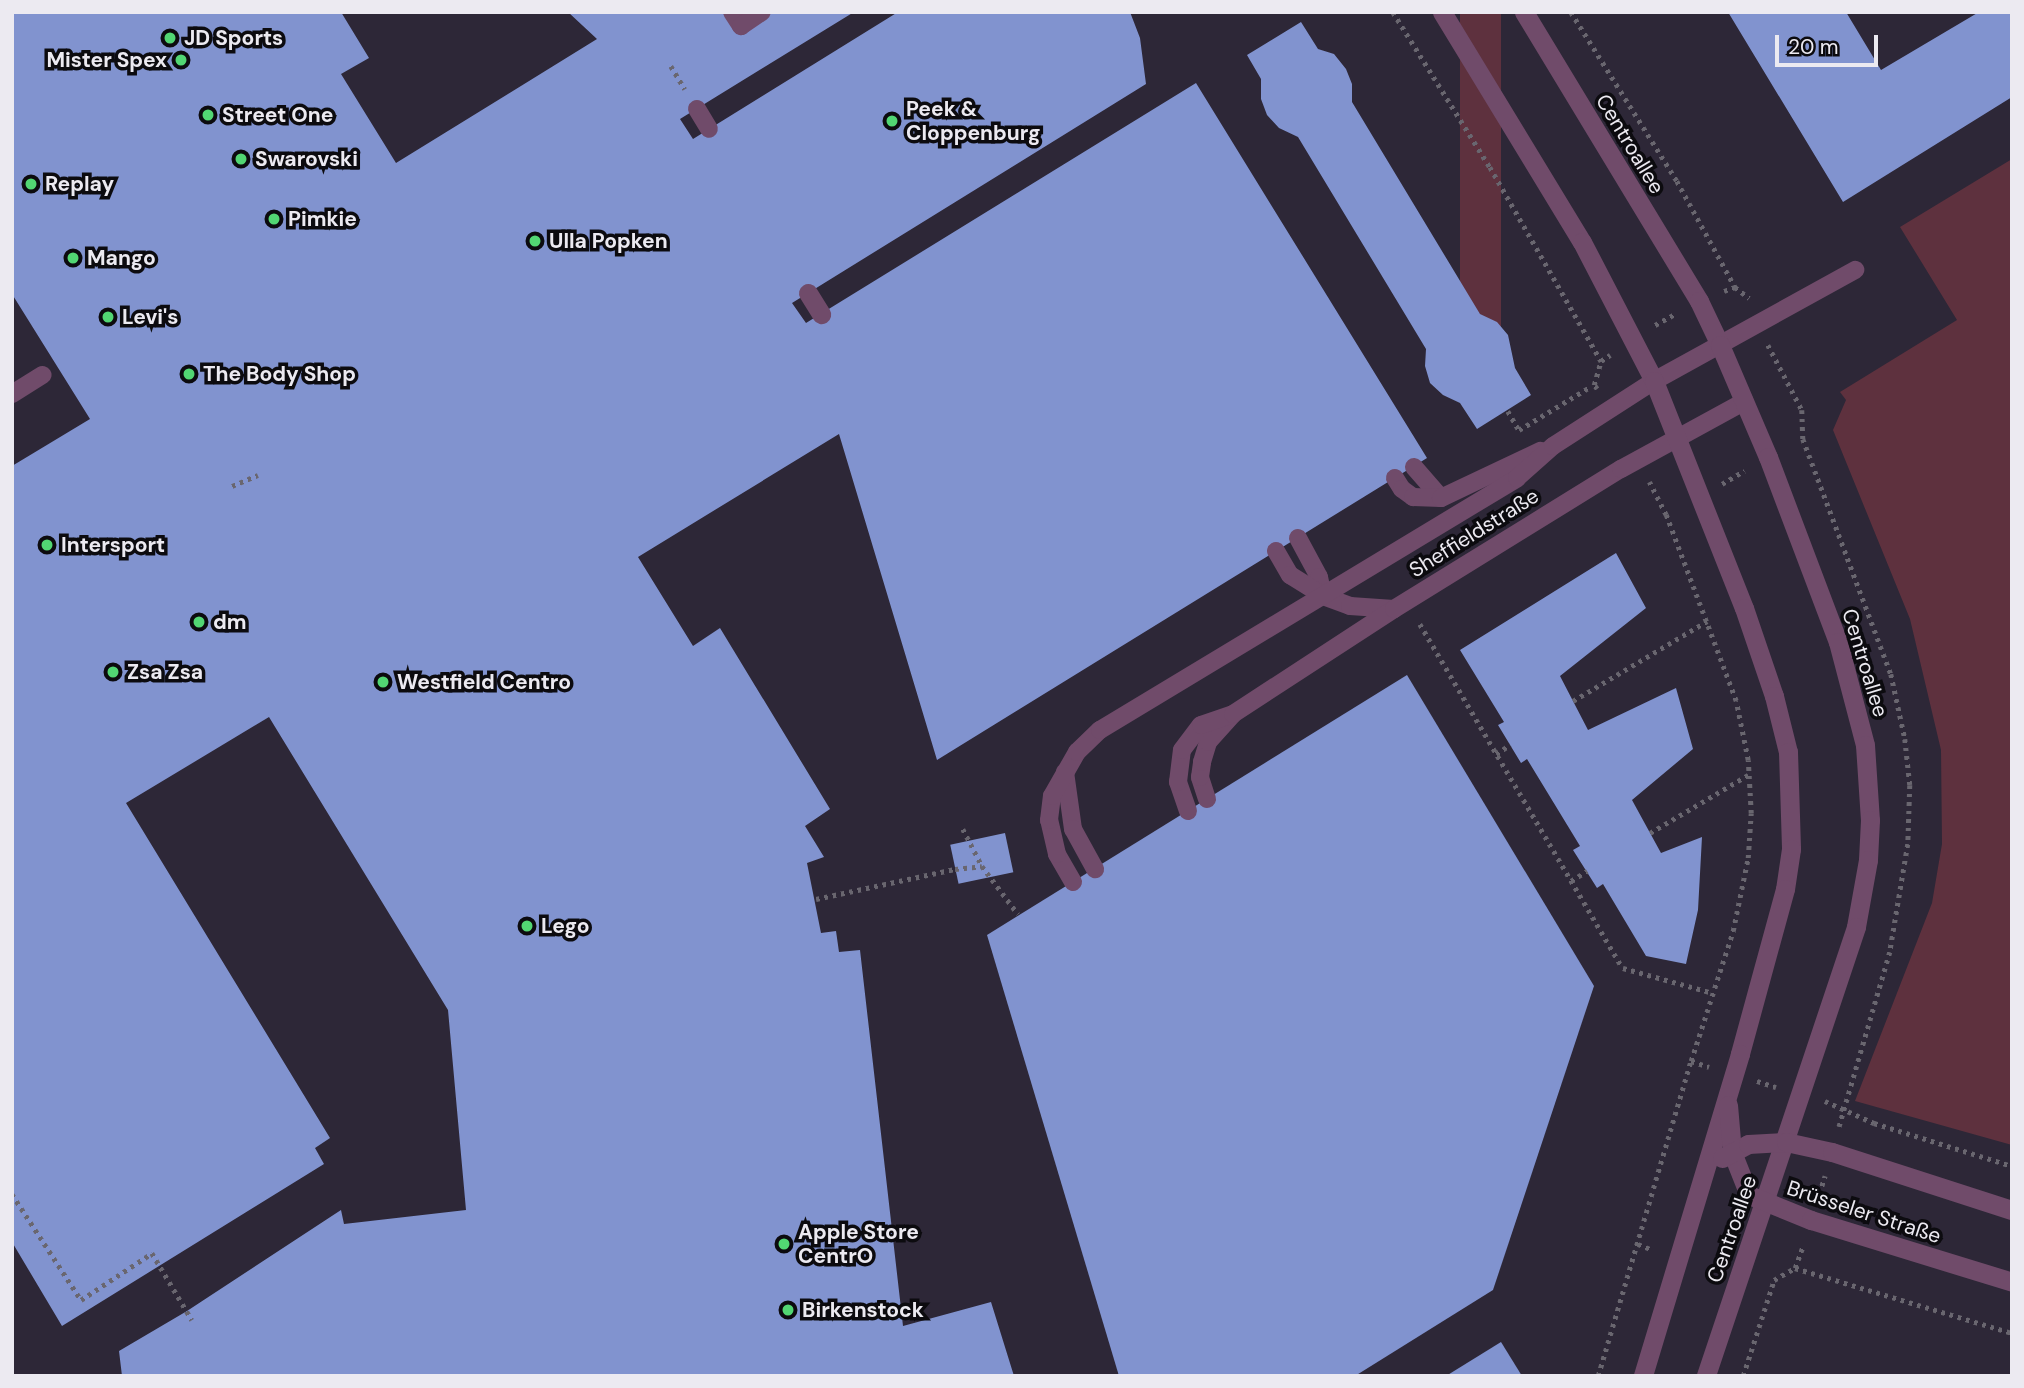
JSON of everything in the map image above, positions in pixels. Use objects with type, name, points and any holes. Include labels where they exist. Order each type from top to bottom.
[{"type":"street","name":"Centroallee","points":[[1442,12],[1588,252],[1654,381],[1678,439],[1783,726],[1791,783],[1791,849],[1785,889],[1643,1376]]},
{"type":"street","name":"Centroallee","points":[[1524,12],[1699,301],[1720,345],[1745,401],[1838,642],[1860,719],[1869,783],[1868,860],[1859,916],[1706,1376]]},
{"type":"street","points":[[808,293],[821,314]]},
{"type":"street","name":"Brüsseler Straße","points":[[1727,1094],[1732,1152],[1749,1195],[1765,1204],[2004,1280]]},
{"type":"street","name":"Brüsseler Straße","points":[[1700,1178],[1714,1162],[1748,1144],[1786,1142],[1832,1152],[2012,1210]]},
{"type":"lane","points":[[732,12],[741,26],[762,12]]},
{"type":"lane","points":[[697,109],[709,129]]},
{"type":"lane","name":"Sheffieldstraße","points":[[1073,882],[1057,854],[1049,820],[1052,796],[1077,752],[1100,730],[1517,478],[1553,446],[1654,381],[1855,270]]},
{"type":"lane","points":[[12,394],[43,375]]},
{"type":"lane","name":"Sheffieldstraße","points":[[1188,811],[1178,782],[1182,750],[1201,725],[1233,714],[1400,605],[1629,464],[1745,401]]},
{"type":"lane","name":"Sheffieldstraße","points":[[1441,498],[1507,464],[1553,446]]},
{"type":"lane","points":[[1414,467],[1441,498]]},
{"type":"lane","points":[[1395,478],[1402,489],[1413,497],[1441,498]]},
{"type":"lane","points":[[1298,538],[1319,577],[1323,596]]},
{"type":"lane","points":[[1276,551],[1290,575],[1323,596],[1350,606],[1400,605]]},
{"type":"lane","name":"Sheffieldstraße","points":[[1207,799],[1200,777],[1202,761],[1208,742],[1233,714]]},
{"type":"lane","points":[[1065,772],[1073,829],[1095,869]]},
{"type":"lane","points":[[2004,1280],[2012,1294]]},
{"type":"path","points":[[1392,12],[1490,167],[1601,361]]},
{"type":"path","points":[[1572,12],[1677,181],[1735,287],[1748,295],[1750,302]]},
{"type":"path","points":[[1714,295],[1735,287]]},
{"type":"path","points":[[1647,329],[1683,310]]},
{"type":"path","points":[[1763,336],[1802,410],[1803,439]]},
{"type":"path","points":[[1508,411],[1518,430],[1594,385],[1601,361],[1620,347]]},
{"type":"path","points":[[1594,385],[1602,398]]},
{"type":"path","points":[[1717,486],[1738,474]]},
{"type":"path","points":[[232,486],[258,475]]},
{"type":"path","points":[[1598,1376],[1691,1061],[1733,931],[1748,858],[1751,813],[1736,701],[1707,621],[1652,487]]},
{"type":"path","points":[[1400,605],[1496,754],[1623,968],[1713,993]]},
{"type":"path","points":[[1573,701],[1707,621]]},
{"type":"path","points":[[1496,754],[1510,745]]},
{"type":"path","points":[[1650,832],[1748,775]]},
{"type":"path","points":[[963,829],[982,866],[1018,914]]},
{"type":"path","points":[[816,899],[955,869],[982,866]]},
{"type":"path","points":[[1571,881],[1587,871]]},
{"type":"path","points":[[1691,1061],[1716,1069]]},
{"type":"path","points":[[1828,1102],[1874,1123],[2012,1166]]},
{"type":"path","points":[[1839,1128],[1844,1107]]},
{"type":"path","points":[[1819,1194],[1826,1170]]},
{"type":"path","points":[[12,1194],[81,1300],[152,1253],[192,1320]]},
{"type":"path","points":[[1637,1244],[1661,1252]]},
{"type":"path","points":[[1743,1376],[1774,1280],[1795,1268],[1802,1249]]},
{"type":"path","points":[[1795,1268],[2012,1333]]},
{"type":"shaded area","points":[[12,12],[2012,12],[2012,1376],[12,1376]]},
{"type":"shaded area","points":[[1460,12],[1501,12],[1501,371],[1460,371]]},
{"type":"shaded area","points":[[2012,159],[2012,1145],[1855,1101],[1932,903],[1942,844],[1941,750],[1910,619],[1833,430],[1846,400],[1840,392],[1957,320],[1900,227]]},
{"type":"building","name":"Westfield Centro","points":[[12,12],[341,12],[369,58],[341,74],[396,163],[597,39],[568,12],[854,12],[680,119],[693,139],[898,12],[1130,12],[1140,38],[1146,84],[792,303],[806,323],[1196,83],[1427,458],[937,760],[839,434],[638,557],[693,646],[720,628],[830,809],[805,826],[824,857],[807,863],[821,933],[836,931],[839,952],[860,950],[903,1326],[991,1302],[1014,1376],[122,1376],[119,1351],[187,1311],[341,1210],[344,1224],[466,1210],[448,1010],[269,717],[126,803],[330,1138],[315,1148],[324,1164],[62,1326],[12,1242],[12,466],[90,419],[12,294]]},
{"type":"building","points":[[1728,12],[1846,12],[1881,70],[1979,12],[2012,12],[2012,97],[1843,202]]},
{"type":"building","points":[[1301,22],[1318,49],[1334,54],[1346,69],[1352,84],[1352,102],[1480,314],[1497,322],[1508,335],[1515,368],[1531,395],[1477,429],[1460,403],[1443,395],[1430,383],[1425,366],[1426,349],[1298,137],[1279,128],[1267,115],[1261,99],[1261,79],[1247,55]]},
{"type":"building","points":[[1616,553],[1646,608],[1560,676],[1588,730],[1676,688],[1693,749],[1632,800],[1661,853],[1702,837],[1698,910],[1686,964],[1646,956],[1603,884],[1597,888],[1573,850],[1580,846],[1527,759],[1521,763],[1498,725],[1504,722],[1460,650]]},
{"type":"building","points":[[1407,675],[1594,986],[1493,1290],[1355,1376],[1119,1376],[987,935]]},
{"type":"building","points":[[1005,833],[1013,872],[959,884],[950,845]]},
{"type":"building","points":[[1501,1342],[1522,1376],[1446,1376]]},
{"type":"place","name":"JD Sports","points":[[170,38]]},
{"type":"place","name":"Mister Spex","points":[[181,60]]},
{"type":"place","name":"Street One","points":[[208,115]]},
{"type":"place","name":"Peek & Cloppenburg","points":[[892,121]]},
{"type":"place","name":"Swarovski","points":[[241,159]]},
{"type":"place","name":"Replay","points":[[31,184]]},
{"type":"place","name":"Pimkie","points":[[274,219]]},
{"type":"place","name":"Ulla Popken","points":[[535,241]]},
{"type":"place","name":"Mango","points":[[73,258]]},
{"type":"place","name":"Levi's","points":[[108,317]]},
{"type":"place","name":"The Body Shop","points":[[189,374]]},
{"type":"place","name":"Intersport","points":[[47,545]]},
{"type":"place","name":"dm","points":[[199,622]]},
{"type":"place","name":"Zsa Zsa","points":[[113,672]]},
{"type":"place","name":"Westfield Centro","points":[[383,682]]},
{"type":"place","name":"Lego","points":[[527,926]]},
{"type":"place","name":"Apple Store CentrO","points":[[784,1244]]},
{"type":"place","name":"Birkenstock","points":[[788,1310]]}]
